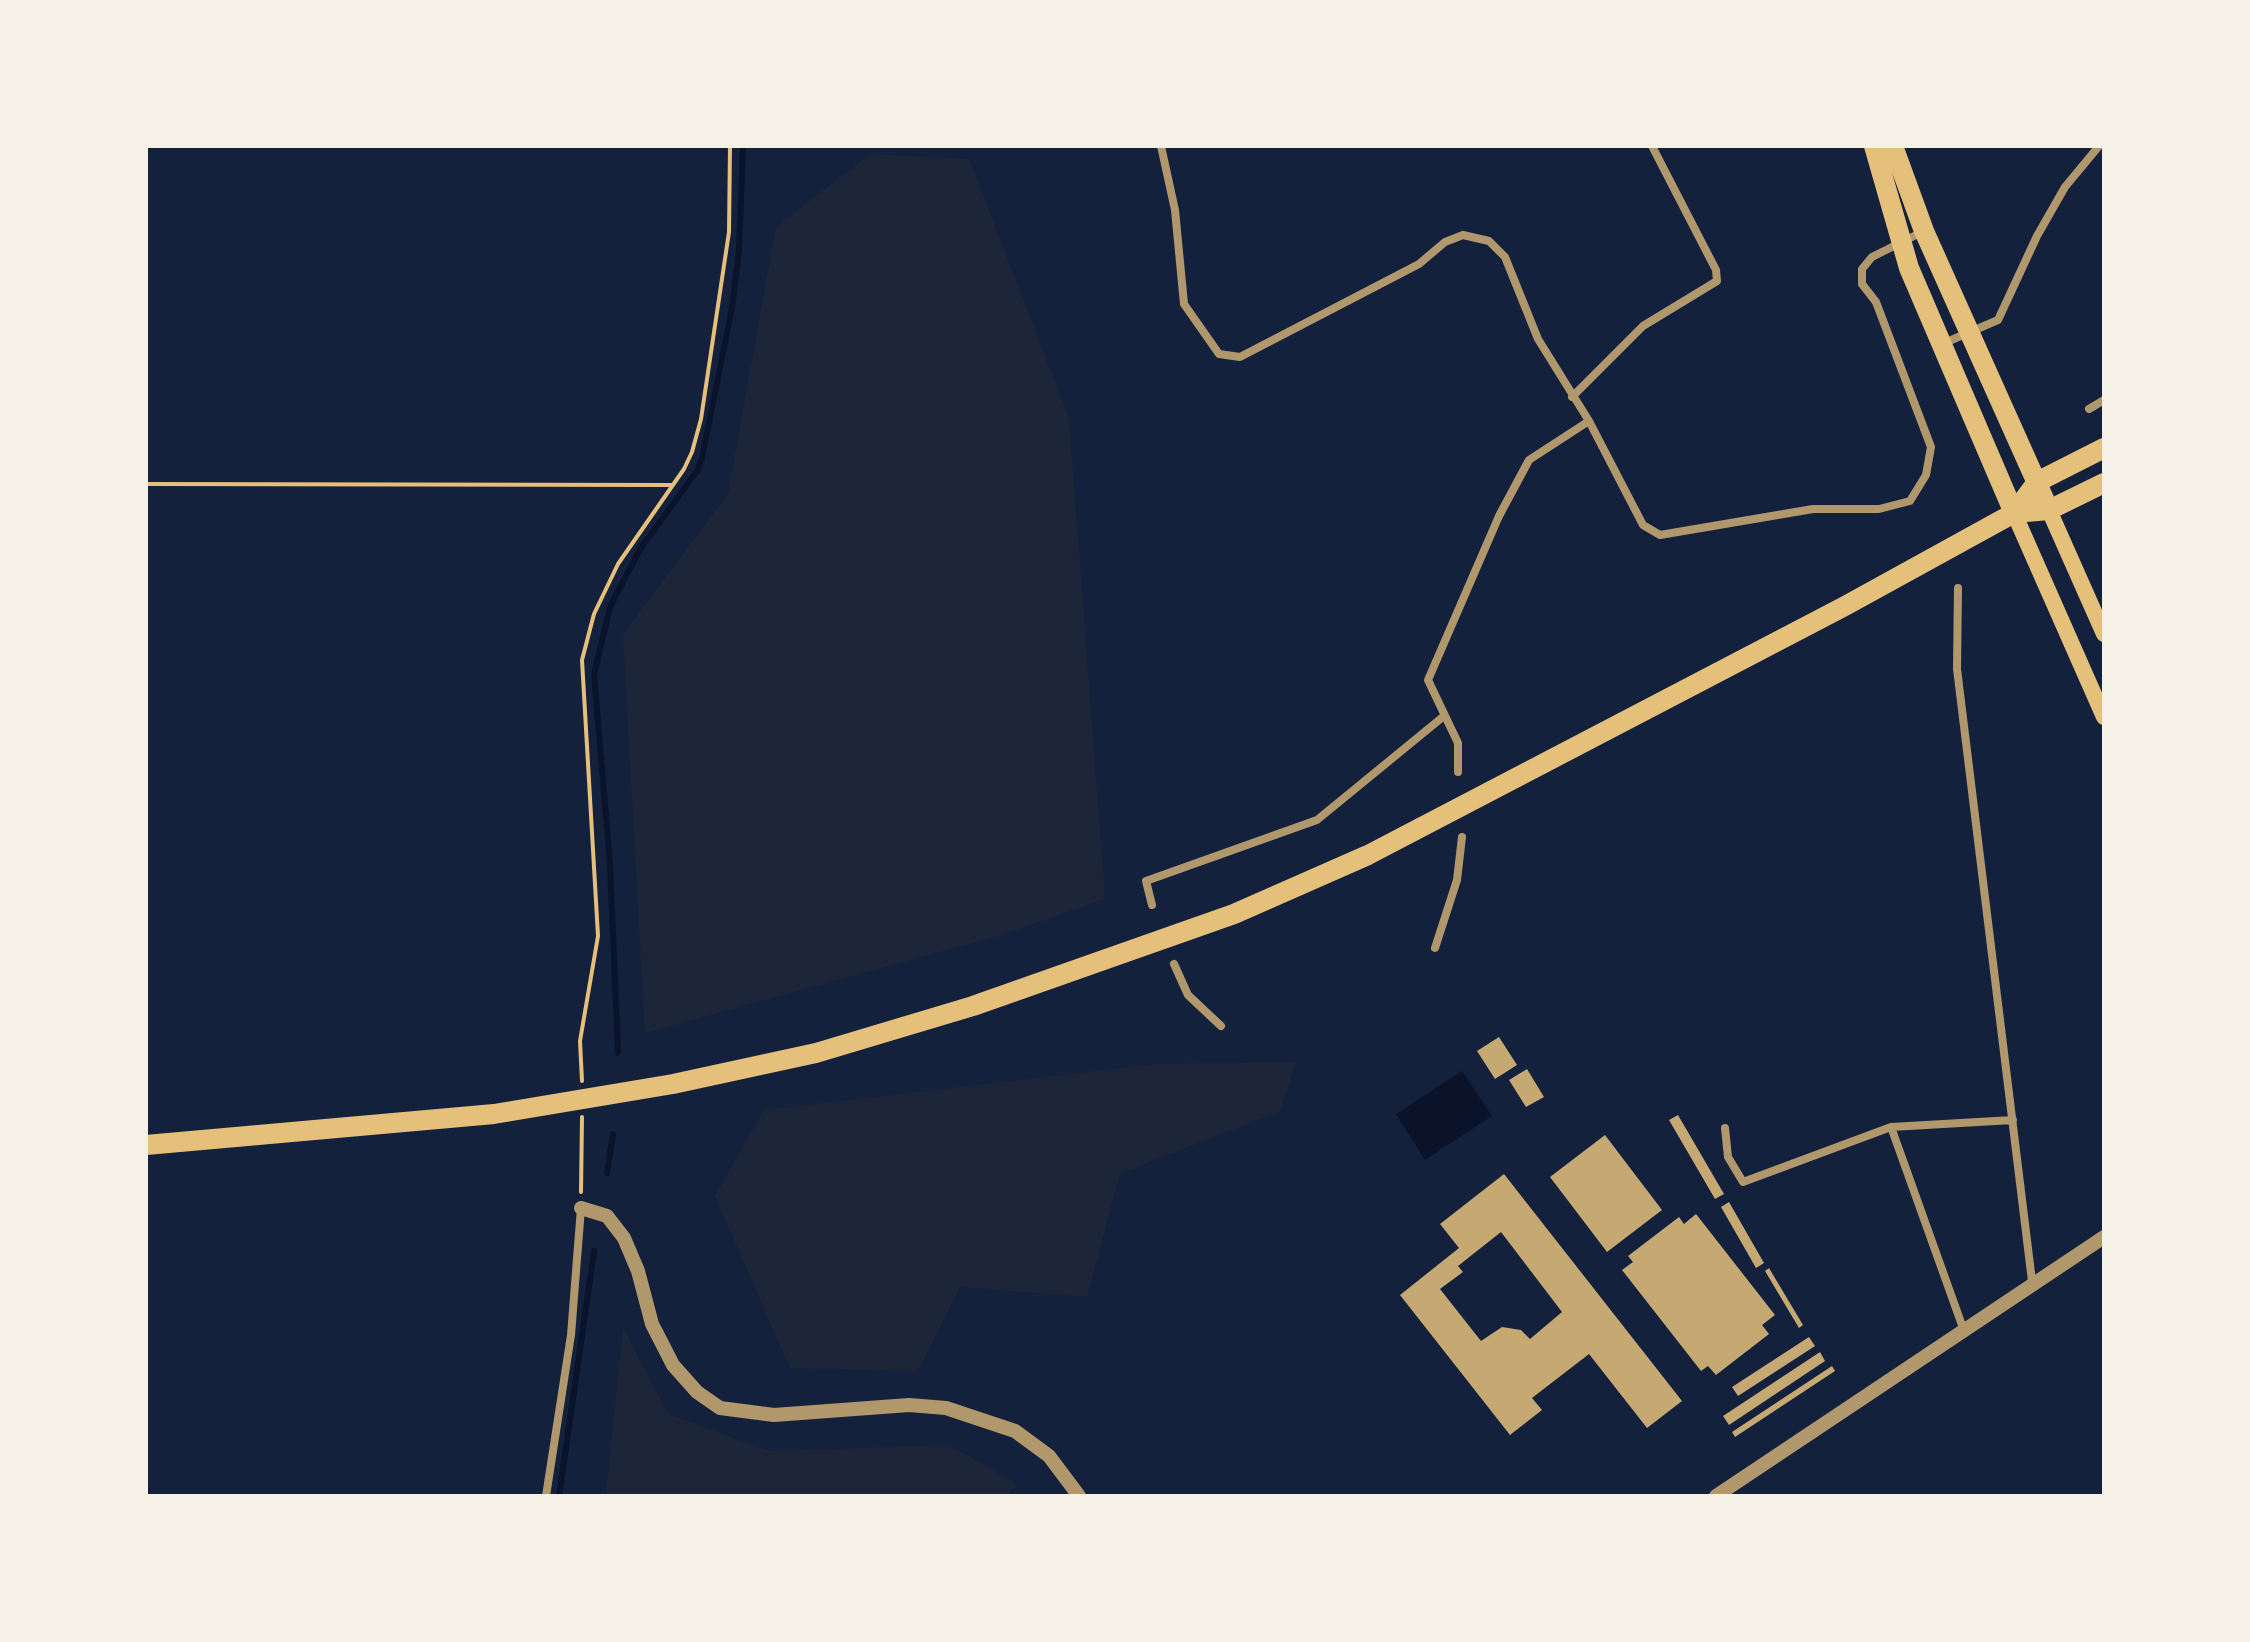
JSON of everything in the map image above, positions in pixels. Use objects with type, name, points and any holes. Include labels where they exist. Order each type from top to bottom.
[{"type":"main road","points":[[1874,146],[1901,244],[1939,345],[2104,717]]},
{"type":"main road","points":[[1893,146],[1924,231],[1968,333],[2104,634]]},
{"type":"main road","points":[[2014,513],[2037,482],[2104,448]]},
{"type":"main road","points":[[146,1145],[494,1114],[581,1100],[816,1053],[973,1006],[1234,914],[1368,855],[1845,606],[2014,513],[2049,510],[2104,483]]},
{"type":"street","points":[[1161,146],[1175,210],[1178,277],[1184,304],[1219,354],[1240,357],[1419,264],[1445,242],[1463,235],[1489,241],[1505,257],[1538,339],[1589,421],[1643,525],[1660,535],[1813,509],[1879,509],[1910,501],[1926,475],[1931,447],[1876,302],[1862,284],[1862,269],[1872,257],[1924,231]]},
{"type":"street","points":[[1572,397],[1608,357],[1643,326],[1717,281],[1716,270],[1652,146]]},
{"type":"street","points":[[1939,345],[1998,320],[2037,236],[2065,187],[2099,146]]},
{"type":"street","points":[[2089,409],[2104,400]]},
{"type":"street","points":[[1458,772],[1458,743],[1428,680],[1499,516],[1529,460],[1589,421]]},
{"type":"street","points":[[1958,588],[1957,669],[2032,1281]]},
{"type":"street","points":[[1152,905],[1146,881],[1317,820],[1444,716]]},
{"type":"street","points":[[1435,948],[1457,880],[1462,837]]},
{"type":"street","points":[[1174,964],[1188,995],[1221,1026]]},
{"type":"street","points":[[1725,1128],[1728,1157],[1743,1182],[1891,1127],[2013,1120]]},
{"type":"street","points":[[1891,1127],[1963,1328]]},
{"type":"street","points":[[546,1496],[571,1335],[581,1208],[607,1216],[624,1238],[638,1271],[652,1324],[673,1365],[697,1392],[720,1408],[774,1415],[909,1405],[946,1408],[1015,1431],[1049,1456],[1079,1496]]},
{"type":"street","points":[[1716,1496],[2032,1281],[2104,1237]]},
{"type":"path","points":[[581,1208],[580,1041],[598,936],[582,660],[594,614],[618,564],[688,460],[701,419],[729,232],[730,146]]},
{"type":"path","points":[[146,484],[672,485]]},
{"type":"shaded area","points":[[871,154],[969,159],[1069,418],[1105,899],[1005,934],[645,1033],[623,635],[728,494],[776,226]]},
{"type":"shaded area","points":[[1296,1062],[1280,1111],[1120,1174],[1087,1297],[960,1287],[918,1371],[790,1368],[715,1196],[764,1110],[1155,1064]]},
{"type":"shaded area","points":[[1462,1071],[1492,1116],[1425,1160],[1396,1114]]},
{"type":"shaded area","points":[[623,1328],[668,1414],[770,1451],[950,1445],[1017,1484],[1007,1496],[606,1496]]},
{"type":"building","points":[[1499,1037],[1517,1065],[1495,1079],[1477,1051]]},
{"type":"building","points":[[1527,1069],[1544,1097],[1526,1107],[1509,1080]]},
{"type":"building","points":[[1678,1115],[1724,1194],[1715,1199],[1669,1120]]},
{"type":"building","points":[[1605,1135],[1662,1210],[1607,1252],[1550,1177]]},
{"type":"building","points":[[1504,1174],[1682,1401],[1647,1428],[1589,1354],[1532,1398],[1542,1410],[1510,1435],[1400,1295],[1459,1248],[1440,1224]],"holes":[[[1501,1232],[1562,1312],[1530,1339],[1521,1330],[1502,1327],[1481,1341],[1440,1289],[1463,1272],[1458,1266]]]},
{"type":"building","points":[[1729,1202],[1764,1263],[1756,1268],[1721,1207]]},
{"type":"building","points":[[1696,1214],[1775,1315],[1762,1325],[1769,1334],[1716,1375],[1708,1366],[1701,1371],[1622,1270],[1633,1262],[1628,1256],[1679,1217],[1684,1224]]},
{"type":"building","points":[[1769,1268],[1803,1325],[1799,1328],[1765,1271]]},
{"type":"building","points":[[1809,1337],[1815,1346],[1738,1396],[1732,1387]]},
{"type":"building","points":[[1820,1352],[1825,1361],[1729,1425],[1723,1416]]},
{"type":"building","points":[[1832,1366],[1835,1371],[1735,1437],[1732,1432]]},
{"type":"waterway","points":[[618,1053],[610,863],[594,675],[610,607],[640,549],[697,471],[702,458],[732,308],[739,250],[743,146]]},
{"type":"waterway","points":[[607,1173],[613,1134]]},
{"type":"waterway","points":[[559,1496],[594,1251]]}]
